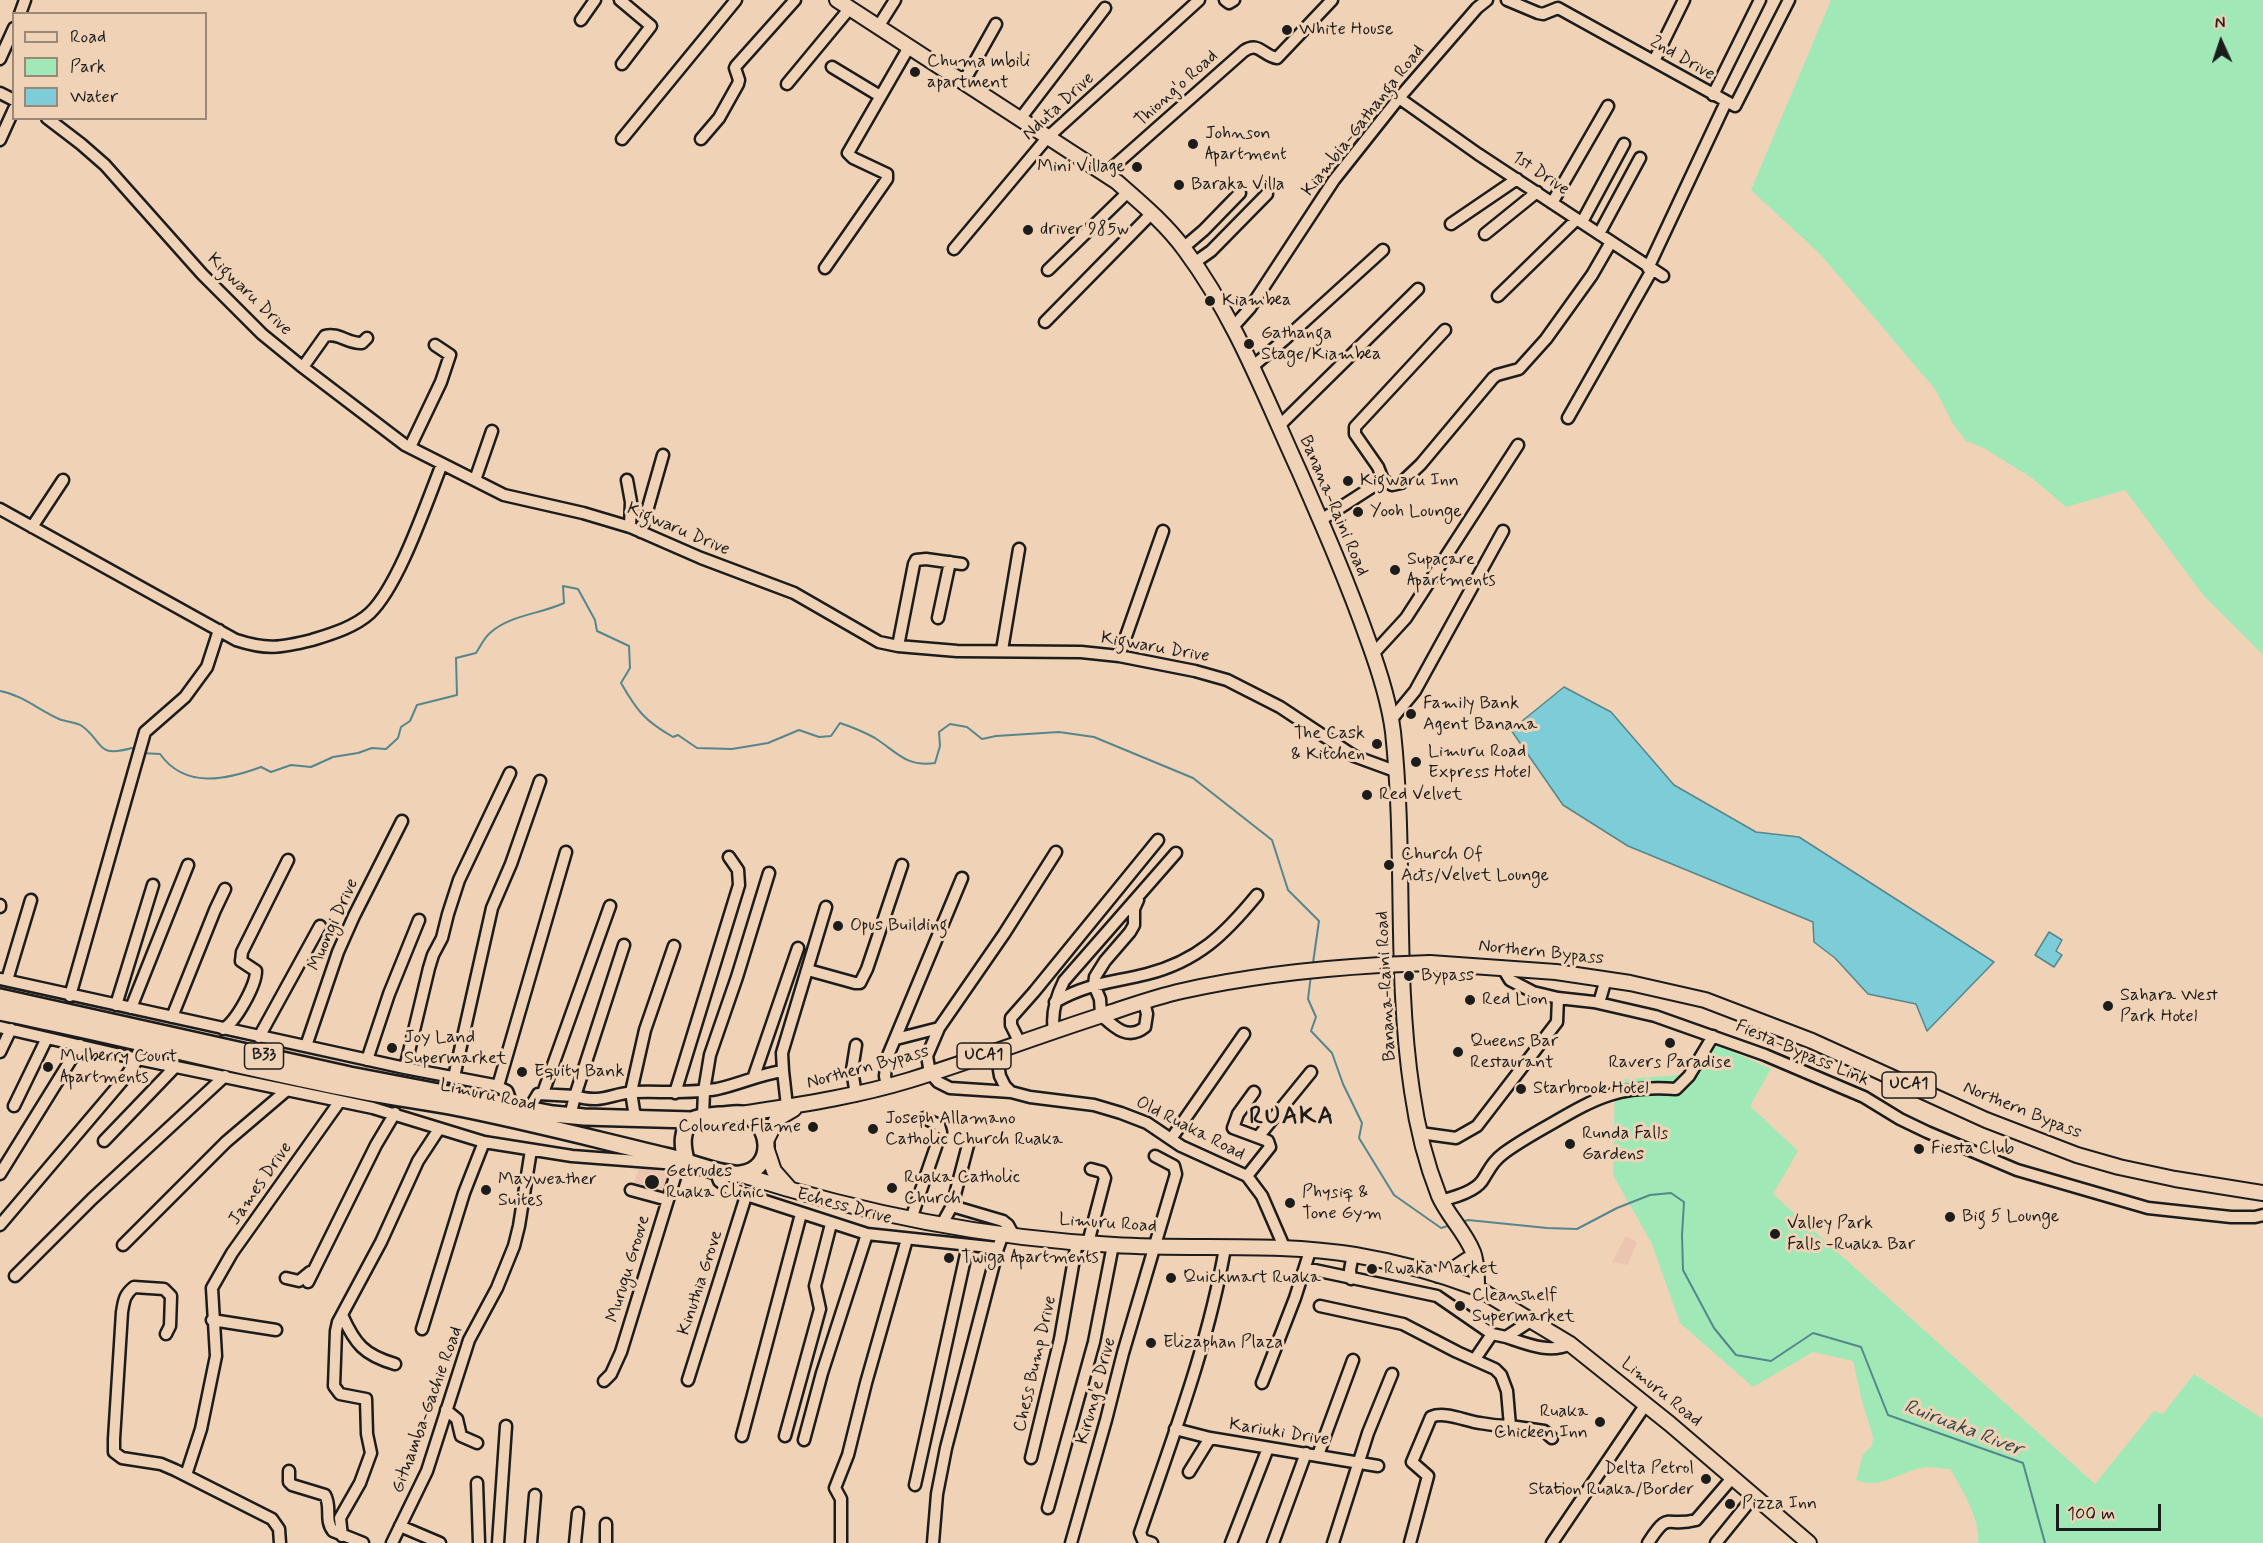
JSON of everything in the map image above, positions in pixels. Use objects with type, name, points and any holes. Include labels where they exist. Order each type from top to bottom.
[{"type":"highway","name":"Limuru Road","points":[[0,996],[350,1075],[529,1109]]},
{"type":"highway","name":"Limuru Road","points":[[0,1011],[350,1089],[451,1106],[687,1162]]},
{"type":"highway","name":"Northern Bypass","points":[[529,1109],[570,1116],[638,1119],[698,1118],[741,1114]]},
{"type":"highway","points":[[741,1114],[753,1120],[767,1144]]},
{"type":"highway","points":[[698,1118],[685,1129],[683,1136],[682,1146],[687,1162],[740,1174]]},
{"type":"highway","name":"Northern Bypass","points":[[740,1174],[757,1167],[763,1161],[767,1144]]},
{"type":"main road","name":"Banana-Raini Road","points":[[837,0],[1105,174],[1128,192],[1152,213],[1183,248],[1233,327],[1321,520],[1357,608],[1383,684],[1390,720],[1395,771],[1400,842],[1404,1020],[1412,1089],[1429,1167],[1453,1222],[1470,1245]]},
{"type":"main road","name":"Northern Bypass","points":[[741,1114],[856,1095],[996,1052],[1101,1015],[1167,995],[1263,975],[1380,964],[1430,963],[1556,972],[1606,979],[1705,1000],[1812,1041],[1986,1120],[2077,1155],[2175,1179],[2263,1193]]},
{"type":"main road","name":"Northern Bypass","points":[[767,1144],[777,1119],[793,1106]]},
{"type":"main road","points":[[767,1144],[774,1171],[790,1189]]},
{"type":"main road","name":"Limuru Road","points":[[740,1174],[844,1204],[911,1219],[1009,1235],[1113,1245],[1285,1249],[1353,1254],[1402,1264],[1471,1285],[1570,1344],[1646,1404],[1809,1543]]},
{"type":"main road","points":[[1470,1245],[1467,1260],[1471,1285]]},
{"type":"main road","points":[[1470,1245],[1476,1263],[1471,1285]]},
{"type":"main road","points":[[1438,1275],[1452,1270],[1467,1260]]},
{"type":"street","points":[[581,20],[595,0]]},
{"type":"street","points":[[620,0],[651,24],[644,38],[622,64]]},
{"type":"street","points":[[622,139],[736,0]]},
{"type":"street","points":[[701,139],[719,118],[738,84],[736,66],[795,0]]},
{"type":"street","points":[[878,27],[895,0]]},
{"type":"street","name":"Nduta Drive","points":[[954,249],[1047,138],[1199,0]]},
{"type":"street","points":[[1225,0],[1229,3],[1234,0]]},
{"type":"street","name":"Thiong'o Road","points":[[1105,174],[1248,48],[1259,48],[1274,58],[1286,49],[1332,0]]},
{"type":"street","name":"Kiambia-Gathanga Road","points":[[1233,327],[1250,308],[1334,180],[1399,98],[1477,8],[1487,0]]},
{"type":"street","name":"2nd Drive","points":[[1507,0],[1543,14],[1558,8],[1732,106],[1737,105],[1789,0]]},
{"type":"street","points":[[1654,61],[1684,0]]},
{"type":"street","points":[[1713,95],[1760,0]]},
{"type":"street","points":[[788,84],[850,8]]},
{"type":"street","points":[[1020,119],[1105,8]]},
{"type":"street","points":[[963,83],[996,24]]},
{"type":"street","points":[[0,59],[12,32]]},
{"type":"street","points":[[825,268],[887,179],[888,176],[884,172],[853,158],[848,153],[909,47]]},
{"type":"street","points":[[832,67],[880,96]]},
{"type":"street","name":"1st Drive","points":[[1399,98],[1478,154],[1663,276]]},
{"type":"street","points":[[1568,418],[1650,269],[1726,102]]},
{"type":"street","points":[[1552,202],[1608,106]]},
{"type":"street","points":[[0,140],[12,113]]},
{"type":"street","name":"Kigwaru Drive","points":[[49,120],[105,165],[202,274],[262,334],[410,447],[504,495],[583,513],[630,527],[701,558],[794,593],[879,642],[957,651],[1081,652],[1119,656],[1196,671],[1227,680],[1280,707],[1354,756],[1395,771]]},
{"type":"street","points":[[1498,296],[1579,221],[1624,144]]},
{"type":"street","points":[[1599,234],[1640,158]]},
{"type":"street","points":[[1451,224],[1518,179]]},
{"type":"street","points":[[1048,270],[1128,192]]},
{"type":"street","points":[[1485,234],[1537,192]]},
{"type":"street","points":[[1183,248],[1240,193]]},
{"type":"street","points":[[1194,263],[1211,251],[1267,194]]},
{"type":"street","points":[[1045,322],[1152,213]]},
{"type":"street","points":[[1445,330],[1355,427],[1355,434],[1378,467],[1383,480],[1392,485],[1401,483],[1421,464],[1493,378],[1519,369],[1558,324],[1592,275],[1611,242]]},
{"type":"street","points":[[1252,367],[1383,250]]},
{"type":"street","points":[[1279,426],[1418,289]]},
{"type":"street","points":[[303,367],[325,336],[335,334],[357,343],[362,343],[366,338]]},
{"type":"street","points":[[410,447],[441,382],[450,355],[435,345]]},
{"type":"street","points":[[475,480],[492,431]]},
{"type":"street","points":[[1373,654],[1406,618],[1518,445]]},
{"type":"street","points":[[641,532],[663,455]]},
{"type":"street","points":[[0,509],[236,640],[258,647],[282,648],[330,634],[367,615],[379,603],[442,464]]},
{"type":"street","points":[[32,527],[63,480]]},
{"type":"street","points":[[627,480],[631,502],[630,527]]},
{"type":"street","points":[[1321,520],[1383,480]]},
{"type":"street","points":[[1119,656],[1162,531]]},
{"type":"street","points":[[1390,720],[1415,691],[1503,531]]},
{"type":"street","points":[[1002,650],[1019,549]]},
{"type":"street","points":[[898,646],[914,564],[921,559],[962,564]]},
{"type":"street","points":[[938,618],[950,562]]},
{"type":"street","points":[[70,996],[145,732],[185,697],[207,667],[219,630]]},
{"type":"street","points":[[405,1068],[429,968],[433,955],[441,944],[459,880],[510,774]]},
{"type":"street","points":[[454,1077],[492,908],[504,882],[540,781]]},
{"type":"street","name":"Muongi Drive","points":[[306,1046],[338,952],[402,820]]},
{"type":"street","points":[[1020,1043],[1011,1025],[1011,1018],[1034,993],[1158,840]]},
{"type":"street","points":[[498,1086],[566,852]]},
{"type":"street","points":[[930,1073],[927,1056],[939,1028],[1004,934],[1056,852]]},
{"type":"street","points":[[1053,1031],[1055,1002],[1064,981],[1114,921],[1176,853]]},
{"type":"street","points":[[675,1093],[739,885],[738,870],[729,856]]},
{"type":"street","points":[[223,1029],[235,1018],[255,980],[256,971],[241,961],[242,952],[288,860]]},
{"type":"street","points":[[131,1008],[188,865]]},
{"type":"street","points":[[808,970],[860,983],[867,969],[902,865]]},
{"type":"street","points":[[698,1118],[710,1054],[737,977],[769,873]]},
{"type":"street","points":[[887,1086],[886,1066],[918,982],[962,878]]},
{"type":"street","points":[[116,1005],[153,885]]},
{"type":"street","points":[[172,1017],[225,889]]},
{"type":"street","points":[[1143,891],[1134,909],[1134,925],[1098,970],[1094,985],[1100,999],[1101,1015],[1119,1031],[1130,1033],[1140,1031],[1145,1027],[1147,1020],[1144,1002]]},
{"type":"street","points":[[1055,1002],[1077,990],[1149,973],[1190,958],[1205,949],[1232,925],[1257,895]]},
{"type":"street","points":[[31,900],[4,980],[367,1060],[498,1086],[507,1090],[513,1107]]},
{"type":"street","points":[[543,1093],[610,906]]},
{"type":"street","points":[[793,1106],[783,1071],[782,1053],[826,907]]},
{"type":"street","points":[[367,1060],[389,994],[419,920]]},
{"type":"street","points":[[259,1036],[320,926]]},
{"type":"street","points":[[570,1116],[624,945]]},
{"type":"street","points":[[638,1119],[634,1111],[631,1092],[645,1030],[674,946]]},
{"type":"street","points":[[754,1076],[798,948]]},
{"type":"street","name":"Fiesta-Bypass Link","points":[[1502,967],[1510,980],[1527,989],[1558,998],[1599,1003],[1655,1016],[1765,1054],[1864,1097],[1927,1132],[2017,1170],[2148,1208],[2231,1217],[2263,1215]]},
{"type":"street","points":[[1527,989],[1536,970]]},
{"type":"street","points":[[1599,1003],[1606,979]]},
{"type":"street","points":[[1420,1133],[1456,1137],[1477,1126],[1557,1022],[1558,998]]},
{"type":"street","points":[[0,1052],[6,1028],[138,1059],[394,1113],[439,1130],[484,1142],[572,1156],[687,1162]]},
{"type":"street","points":[[896,1039],[939,1028]]},
{"type":"street","points":[[1171,1139],[1244,1034]]},
{"type":"street","points":[[1442,1201],[1464,1193],[1481,1183],[1491,1164],[1505,1152],[1586,1103],[1622,1091],[1643,1088],[1676,1089],[1689,1076],[1702,1050],[1713,1036]]},
{"type":"street","points":[[14,1106],[48,1038]]},
{"type":"street","points":[[0,1174],[80,1045]]},
{"type":"street","points":[[856,1045],[852,1070],[856,1095]]},
{"type":"street","points":[[996,1052],[1000,1076],[1011,1092]]},
{"type":"street","points":[[0,1226],[123,1080],[138,1059]]},
{"type":"street","points":[[104,1141],[175,1067]]},
{"type":"street","points":[[529,1109],[535,1096],[543,1093],[599,1101],[631,1092],[704,1091],[729,1086],[754,1076],[783,1071]]},
{"type":"street","points":[[1258,1137],[1311,1072]]},
{"type":"street","name":"Old Ruaka Road","points":[[930,1073],[938,1082],[950,1088],[1011,1092],[1030,1097],[1094,1105],[1147,1123],[1204,1157],[1247,1176],[1262,1196],[1285,1249]]},
{"type":"street","points":[[15,1276],[92,1199],[225,1076]]},
{"type":"street","points":[[123,1245],[226,1142],[286,1090]]},
{"type":"street","points":[[1247,1176],[1270,1147],[1269,1141],[1235,1130],[1233,1125],[1254,1092]]},
{"type":"street","name":"James Drive","points":[[212,1320],[212,1288],[232,1253],[340,1101]]},
{"type":"street","points":[[308,1282],[394,1113]]},
{"type":"street","points":[[911,1219],[941,1132],[939,1125],[924,1118]]},
{"type":"street","points":[[342,1536],[340,1518],[360,1483],[371,1448],[367,1434],[366,1399],[340,1394],[334,1386],[336,1331],[342,1315],[381,1242],[418,1161],[439,1130]]},
{"type":"street","points":[[422,1329],[464,1192],[484,1142]]},
{"type":"street","points":[[942,1224],[952,1206],[968,1146]]},
{"type":"street","name":"Gituamba-Gachie Road","points":[[392,1543],[427,1471],[469,1340],[497,1288],[514,1246],[531,1150]]},
{"type":"street","name":"Kirung'e Drive","points":[[1071,1543],[1176,1170],[1174,1166],[1155,1156]]},
{"type":"street","name":"Murugu Groove","points":[[604,1381],[611,1374],[621,1352],[668,1200],[687,1162]]},
{"type":"street","name":"Chess Bump Drive","points":[[1031,1458],[1083,1243],[1105,1178],[1102,1172],[1092,1169]]},
{"type":"street","name":"Echess Drive","points":[[715,1170],[719,1181],[724,1186],[746,1196],[867,1234],[998,1248]]},
{"type":"street","points":[[631,1190],[668,1200]]},
{"type":"street","name":"Kinuthia Grove","points":[[688,1380],[746,1196]]},
{"type":"street","points":[[933,1543],[937,1494],[946,1448],[998,1248],[1009,1235],[1008,1225],[1003,1221],[952,1206]]},
{"type":"street","points":[[742,1436],[801,1214]]},
{"type":"street","points":[[784,1436],[820,1309],[815,1286],[831,1224]]},
{"type":"street","points":[[804,1440],[822,1373],[867,1234]]},
{"type":"street","points":[[842,1543],[841,1499],[836,1488],[848,1455],[907,1239]]},
{"type":"street","points":[[915,1485],[968,1245]]},
{"type":"street","name":"Kirung'e Drive","points":[[1048,1508],[1094,1342],[1113,1245]]},
{"type":"street","points":[[1152,1543],[1143,1540],[1140,1533],[1196,1369],[1221,1277],[1225,1248]]},
{"type":"street","points":[[1262,1383],[1310,1251]]},
{"type":"street","points":[[1351,1278],[1353,1254]]},
{"type":"street","points":[[1305,1268],[1437,1296],[1492,1334],[1545,1348],[1557,1348],[1570,1344]]},
{"type":"street","points":[[286,1278],[299,1281],[309,1272],[314,1271]]},
{"type":"street","points":[[166,1334],[171,1319],[171,1296],[164,1288],[134,1287],[124,1297],[114,1452],[122,1458],[161,1464],[272,1519],[279,1529],[280,1543]]},
{"type":"street","points":[[1320,1306],[1403,1324],[1496,1368],[1507,1391],[1510,1426]]},
{"type":"street","points":[[342,1315],[354,1338],[370,1356],[395,1364]]},
{"type":"street","points":[[186,1475],[201,1429],[216,1356],[212,1320],[276,1330]]},
{"type":"street","points":[[1506,1337],[1532,1320]]},
{"type":"street","points":[[1475,1359],[1492,1334]]},
{"type":"street","points":[[1318,1455],[1353,1360]]},
{"type":"street","points":[[1333,1543],[1358,1462],[1392,1374]]},
{"type":"street","points":[[1552,1543],[1646,1404]]},
{"type":"street","points":[[446,1410],[457,1419],[461,1436],[477,1443]]},
{"type":"street","points":[[1410,1543],[1428,1476],[1412,1462],[1431,1417],[1436,1414],[1446,1415],[1480,1424],[1544,1431],[1552,1438]]},
{"type":"street","points":[[498,1543],[506,1426]]},
{"type":"street","name":"Kariuki Drive","points":[[1176,1429],[1210,1438],[1378,1466]]},
{"type":"street","points":[[1189,1472],[1210,1438]]},
{"type":"street","points":[[1232,1543],[1268,1448]]},
{"type":"street","points":[[1274,1543],[1306,1453]]},
{"type":"street","points":[[289,1471],[289,1482],[292,1485],[325,1495],[329,1504],[330,1526],[342,1536],[363,1543]]},
{"type":"street","points":[[1648,1543],[1659,1525],[1665,1521],[1696,1520],[1733,1477]]},
{"type":"street","points":[[477,1483],[479,1543]]},
{"type":"street","points":[[531,1543],[535,1496]]},
{"type":"street","points":[[1716,1543],[1754,1496]]},
{"type":"street","points":[[575,1543],[578,1513]]},
{"type":"street","points":[[606,1524],[606,1543]]},
{"type":"street","points":[[400,1526],[440,1543]]},
{"type":"shaded area","name":"Getrudes Ruaka Clinic","points":[[640,1165],[673,1176],[664,1197],[632,1188]]},
{"type":"shaded area","points":[[1626,1236],[1637,1242],[1628,1265],[1612,1262]]},
{"type":"green space","points":[[1831,0],[2263,0],[2263,655],[2204,596],[2125,490],[2066,507],[2032,478],[1984,448],[1966,441],[1953,424],[1935,389],[1820,254],[1751,190]]},
{"type":"green space","points":[[1718,1045],[1771,1069],[1750,1106],[1798,1151],[1773,1194],[2095,1484],[2154,1411],[2163,1414],[2194,1374],[2263,1419],[2263,1543],[1978,1543],[1974,1515],[1950,1469],[1921,1468],[1889,1480],[1873,1483],[1856,1480],[1863,1454],[1872,1446],[1873,1437],[1853,1361],[1813,1352],[1753,1387],[1680,1323],[1652,1244],[1613,1175],[1615,1080],[1690,1074]]},
{"type":"water","points":[[1564,687],[1611,712],[1674,785],[1756,832],[1799,837],[1994,962],[1927,1031],[1916,1004],[1868,994],[1835,958],[1814,942],[1813,922],[1628,846],[1563,805],[1511,730]]},
{"type":"water","points":[[2049,932],[2062,940],[2056,951],[2062,955],[2054,967],[2035,955]]},
{"type":"waterway","name":"Ruiruaka River","points":[[141,753],[160,754],[181,773],[194,777],[220,778],[261,767],[271,772],[291,765],[311,767],[333,757],[372,748],[386,749],[398,738],[401,727],[410,721],[417,705],[457,695],[456,658],[476,653],[488,635],[506,622],[564,603],[563,586],[578,589],[595,620],[597,631],[629,646],[630,668],[621,683],[637,708],[663,731],[673,737],[678,735],[697,748],[732,749],[768,743],[799,730],[819,737],[831,736],[840,723],[875,738],[909,761],[925,764],[935,763],[940,746],[939,732],[950,724],[967,727],[982,739],[1059,732],[1094,737],[1193,778],[1272,840],[1288,890],[1319,921],[1313,963]]},
{"type":"waterway","name":"Ruiruaka River","points":[[0,691],[23,699],[59,719],[82,726],[106,750],[120,751],[132,748],[136,751]]},
{"type":"waterway","name":"Ruiruaka River","points":[[1311,975],[1308,999],[1316,1017],[1311,1031],[1332,1053],[1343,1084],[1362,1123],[1359,1138],[1394,1195],[1441,1228],[1451,1225]]},
{"type":"waterway","name":"Ruiruaka River","points":[[1462,1222],[1468,1220],[1577,1229],[1617,1208],[1650,1195],[1671,1193],[1684,1202],[1683,1270],[1714,1328],[1736,1355],[1771,1361],[1813,1333],[1861,1347],[1888,1415],[2023,1463],[2045,1543]]},
{"type":"place","name":"White House","points":[[1287,30]]},
{"type":"place","name":"Chuma mbili apartment","points":[[915,72]]},
{"type":"place","name":"Johnson Apartment","points":[[1193,144]]},
{"type":"place","name":"Mini Village","points":[[1137,167]]},
{"type":"place","name":"Baraka Villa","points":[[1179,185]]},
{"type":"place","name":"driver 985w","points":[[1028,230]]},
{"type":"place","name":"Kiambea","points":[[1210,301]]},
{"type":"place","name":"Gathanga Stage/Kiambea","points":[[1249,344]]},
{"type":"place","name":"Kigwaru Inn","points":[[1348,481]]},
{"type":"place","name":"Yooh Lounge","points":[[1358,512]]},
{"type":"place","name":"Supacare Apartments","points":[[1395,570]]},
{"type":"place","name":"Family Bank Agent Banana","points":[[1411,714]]},
{"type":"place","name":"The Cask & Kitchen","points":[[1377,744]]},
{"type":"place","name":"Limuru Road Express Hotel","points":[[1416,762]]},
{"type":"place","name":"Red Velvet","points":[[1367,795]]},
{"type":"place","name":"Church Of Acts/Velvet Lounge","points":[[1389,865]]},
{"type":"place","name":"Opus Building","points":[[838,926]]},
{"type":"place","name":"Bypass","points":[[1409,976]]},
{"type":"place","name":"Red Lion","points":[[1470,1000]]},
{"type":"place","name":"Sahara West Park Hotel","points":[[2108,1006]]},
{"type":"place","name":"Ravers Paradise","points":[[1670,1043]]},
{"type":"place","name":"Joy Land Supermarket","points":[[392,1048]]},
{"type":"place","name":"Queens Bar Restaurant","points":[[1458,1052]]},
{"type":"place","name":"Mulberry Court Apartments","points":[[48,1067]]},
{"type":"place","name":"Equity Bank","points":[[522,1072]]},
{"type":"place","name":"Starbrook Hotel","points":[[1521,1089]]},
{"type":"place","name":"Coloured Flame","points":[[813,1127]]},
{"type":"place","name":"Joseph Allamano Catholic Church Ruaka","points":[[873,1129]]},
{"type":"place","name":"Runda Falls Gardens","points":[[1570,1144]]},
{"type":"place","name":"Fiesta Club","points":[[1919,1149]]},
{"type":"place","name":"Getrudes Ruaka Clinic","points":[[652,1182]]},
{"type":"place","name":"Ruaka Catholic Church","points":[[892,1188]]},
{"type":"place","name":"Mayweather Suites","points":[[486,1190]]},
{"type":"place","name":"Physiq & Tone Gym","points":[[1290,1203]]},
{"type":"place","name":"Big 5 Lounge","points":[[1950,1217]]},
{"type":"place","name":"Valley Park Falls -Ruaka Bar","points":[[1775,1234]]},
{"type":"place","name":"Twiga Apartments","points":[[949,1258]]},
{"type":"place","name":"Rwaka Market","points":[[1372,1269]]},
{"type":"place","name":"Quickmart Ruaka","points":[[1171,1278]]},
{"type":"place","name":"Cleanshelf Supermarket","points":[[1460,1306]]},
{"type":"place","name":"Elizaphan Plaza","points":[[1151,1343]]},
{"type":"place","name":"Ruaka Chicken Inn","points":[[1600,1422]]},
{"type":"place","name":"Delta Petrol Station Ruaka/Border","points":[[1706,1479]]},
{"type":"place","name":"Pizza Inn","points":[[1730,1504]]},
{"type":"district","name":"RUAKA","points":[[1292,1118]]}]
